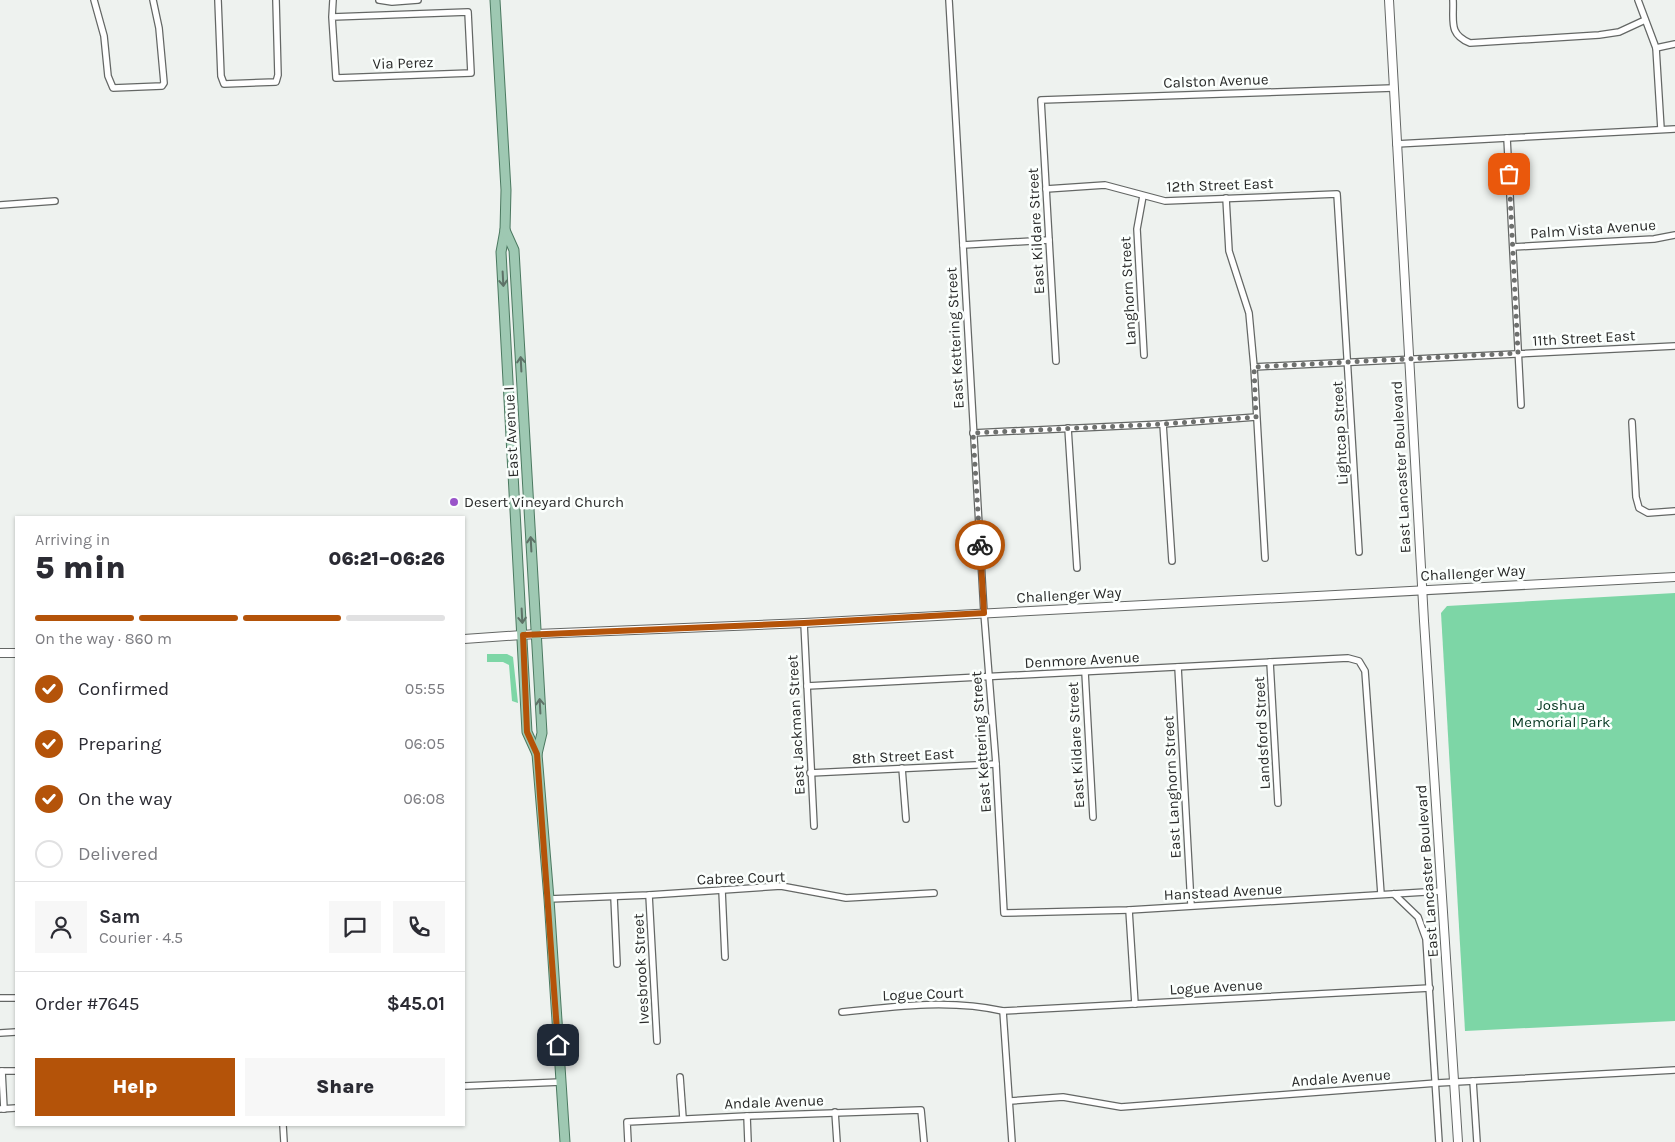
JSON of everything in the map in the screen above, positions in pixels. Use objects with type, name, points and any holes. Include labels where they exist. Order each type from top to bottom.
[{"type":"main road","name":"East Avenue I","points":[[495,0],[506,190],[505,230],[502,252],[527,732],[537,754]]},
{"type":"main road","name":"East Lancaster Boulevard","points":[[1389,0],[1396,144],[1458,1142]]},
{"type":"main road","name":"East Avenue I","points":[[505,230],[514,250],[542,733],[537,754],[549,899],[565,1142]]},
{"type":"main road","points":[[509,389],[522,388]]},
{"type":"main road","name":"Challenger Way","points":[[465,639],[1675,577]]},
{"type":"main road","points":[[0,653],[15,653]]},
{"type":"street","points":[[94,0],[104,36],[108,76],[113,88],[162,86],[164,83],[159,28],[153,0]]},
{"type":"street","points":[[218,0],[221,76],[224,84],[276,82],[278,74],[276,0]]},
{"type":"street","points":[[332,17],[333,0]]},
{"type":"street","points":[[379,0],[392,2],[418,0]]},
{"type":"street","name":"East Kettering Street","points":[[949,0],[973,433],[984,613],[996,764],[1004,913]]},
{"type":"street","points":[[1453,0],[1454,32],[1460,39],[1470,43],[1599,35],[1619,32],[1645,20]]},
{"type":"street","points":[[1638,0],[1656,48],[1661,129]]},
{"type":"street","name":"Via Perez","points":[[468,12],[471,72],[336,78],[332,17],[468,12]]},
{"type":"street","points":[[1656,48],[1675,44]]},
{"type":"street","name":"Calston Avenue","points":[[1041,100],[1393,88]]},
{"type":"street","name":"East Kildare Street","points":[[1041,100],[1056,361]]},
{"type":"street","points":[[1396,144],[1675,128]]},
{"type":"street","points":[[1507,138],[1521,405]]},
{"type":"street","name":"12th Street East","points":[[1046,189],[1105,185],[1164,201],[1337,194]]},
{"type":"street","name":"Lightcap Street","points":[[1337,194],[1360,552]]},
{"type":"street","name":"Langhorn Street","points":[[1144,196],[1137,229],[1144,356]]},
{"type":"street","points":[[1226,198],[1230,251],[1249,313],[1265,558]]},
{"type":"street","points":[[0,205],[56,202]]},
{"type":"street","name":"Palm Vista Avenue","points":[[1512,247],[1654,239],[1675,235]]},
{"type":"street","points":[[963,245],[1049,240]]},
{"type":"street","name":"11th Street East","points":[[1254,367],[1675,346]]},
{"type":"street","points":[[973,433],[1164,424],[1256,417]]},
{"type":"street","points":[[1632,422],[1636,497],[1639,508],[1648,512],[1675,510]]},
{"type":"street","points":[[1164,424],[1172,561]]},
{"type":"street","points":[[1068,428],[1077,568]]},
{"type":"street","name":"East Jackman Street","points":[[804,623],[814,826]]},
{"type":"street","name":"Denmore Avenue","points":[[807,686],[1348,658],[1359,661],[1365,671],[1381,894]]},
{"type":"street","name":"Landsford Street","points":[[1270,662],[1278,803]]},
{"type":"street","name":"East Langhorn Street","points":[[1178,667],[1191,905]]},
{"type":"street","name":"East Kildare Street","points":[[1085,672],[1093,817]]},
{"type":"street","name":"8th Street East","points":[[810,773],[996,764]]},
{"type":"street","points":[[902,768],[906,819]]},
{"type":"street","name":"Cabree Court","points":[[549,899],[650,896],[781,886],[846,898],[934,893]]},
{"type":"street","points":[[722,890],[725,957]]},
{"type":"street","name":"Hanstead Avenue","points":[[1004,913],[1129,910],[1442,891]]},
{"type":"street","name":"East Lancaster Boulevard","points":[[1394,894],[1418,917],[1426,939],[1440,1142]]},
{"type":"street","name":"Ivesbrook Street","points":[[650,896],[657,1041]]},
{"type":"street","name":"Ivesbrook Street","points":[[614,897],[617,964]]},
{"type":"street","points":[[1129,910],[1135,1004]]},
{"type":"street","name":"Logue Avenue","points":[[1003,1011],[1430,988]]},
{"type":"street","points":[[0,998],[15,998]]},
{"type":"street","name":"Logue Court","points":[[842,1012],[952,1004],[981,1006],[1003,1011]]},
{"type":"street","points":[[1003,1011],[1012,1142]]},
{"type":"street","points":[[0,1033],[15,1032]]},
{"type":"street","name":"Andale Avenue","points":[[1010,1101],[1063,1097],[1120,1107],[1436,1083],[1675,1070]]},
{"type":"street","points":[[15,1071],[1,1071],[2,1109],[15,1108]]},
{"type":"street","points":[[680,1077],[683,1118]]},
{"type":"street","points":[[1473,1081],[1477,1142]]},
{"type":"street","points":[[465,1086],[561,1082]]},
{"type":"street","name":"Andale Avenue","points":[[628,1142],[627,1122],[683,1118],[921,1110],[924,1142]]},
{"type":"street","points":[[835,1112],[837,1142]]},
{"type":"street","points":[[747,1116],[748,1142]]},
{"type":"street","points":[[283,1126],[284,1142]]},
{"type":"green space","name":"Joshua Memorial Park","points":[[1675,593],[1675,1021],[1465,1031],[1441,613],[1447,606]]},
{"type":"green space","points":[[487,654],[507,654],[513,657],[518,703],[512,701],[509,665],[503,662],[487,662]]},
{"type":"way so far","points":[[980,545],[973,433],[1164,424],[1256,417],[1254,367],[1518,353],[1509,174]]},
{"type":"place","name":"Desert Vineyard Church","points":[[454,502]]},
{"type":"route","points":[[558,1045],[549,899],[537,754],[527,732],[523,635],[984,613],[980,545]]}]
